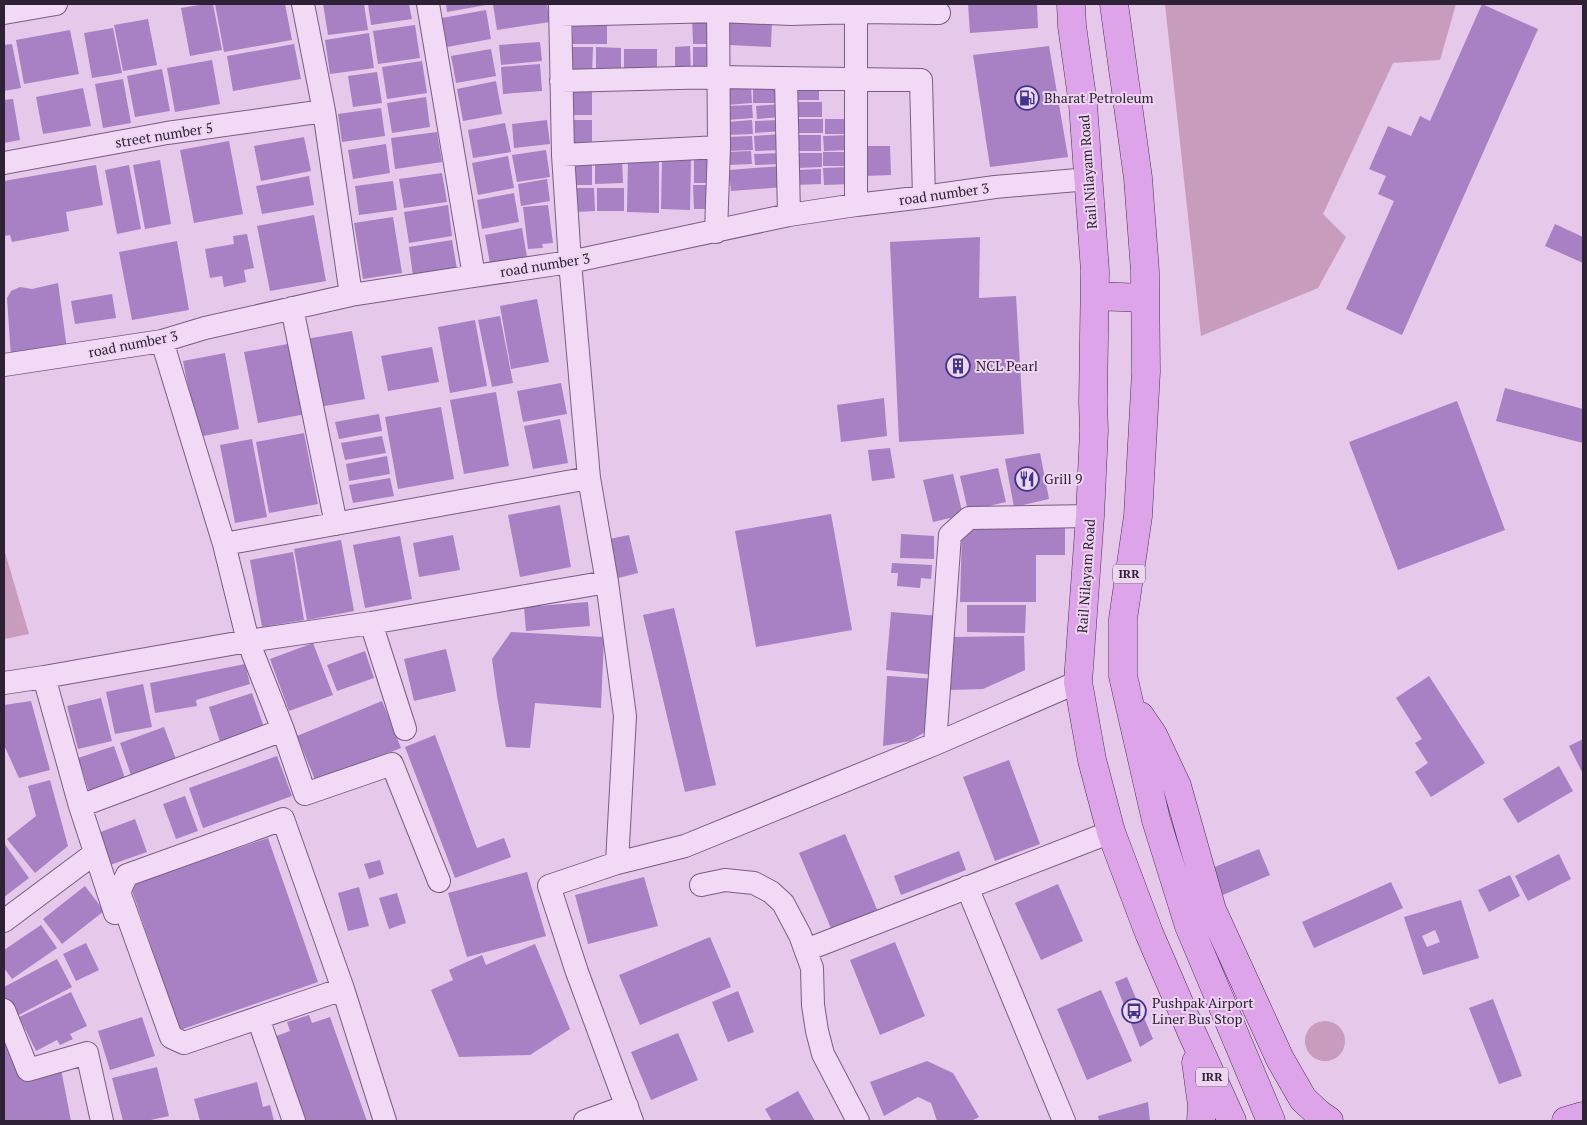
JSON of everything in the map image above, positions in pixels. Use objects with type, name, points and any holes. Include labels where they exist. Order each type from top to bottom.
[{"type":"main road","name":"Rail Nilayam Road","points":[[1071,4],[1072,26],[1083,104],[1095,271],[1094,430],[1078,682],[1092,760],[1111,832],[1192,1034],[1232,1121]]},
{"type":"main road","name":"IRR","points":[[1114,4],[1138,178],[1145,298],[1146,372],[1138,516],[1122,619],[1123,676],[1156,820],[1189,926],[1271,1121]]},
{"type":"main road","points":[[1094,296],[1145,298]]},
{"type":"main road","points":[[1127,696],[1153,735],[1177,786],[1212,910],[1280,1059],[1303,1099],[1328,1121]]},
{"type":"main road","name":"IRR","points":[[1192,1034],[1202,1105],[1201,1121]]},
{"type":"main road","points":[[1566,1121],[1583,1116]]},
{"type":"street","points":[[4,13],[55,4]]},
{"type":"street","points":[[303,4],[324,111],[351,296]]},
{"type":"street","points":[[428,4],[474,276]]},
{"type":"street","points":[[716,232],[719,146],[718,7]]},
{"type":"street","points":[[616,862],[625,716],[607,582],[589,478],[562,155],[560,9],[718,7],[930,10]]},
{"type":"street","points":[[856,8],[856,205]]},
{"type":"street","points":[[561,81],[718,77],[921,80],[924,197]]},
{"type":"street","points":[[786,79],[789,215]]},
{"type":"street","name":"street number 5","points":[[4,163],[167,133],[324,111]]},
{"type":"street","points":[[562,155],[719,146]]},
{"type":"street","name":"road number 3","points":[[4,365],[162,341],[205,328],[351,296],[570,262],[789,215],[995,186],[1089,179]]},
{"type":"street","points":[[292,308],[336,524]]},
{"type":"street","points":[[162,341],[224,544],[248,641],[283,730],[305,794],[392,764],[439,881]]},
{"type":"street","points":[[224,544],[589,478]]},
{"type":"street","points":[[935,744],[950,536],[969,518],[1090,516]]},
{"type":"street","points":[[4,683],[607,582]]},
{"type":"street","points":[[371,622],[405,729]]},
{"type":"street","points":[[44,677],[80,806],[118,922]]},
{"type":"street","points":[[585,1121],[630,1114],[577,972],[549,886],[616,862],[685,846],[935,744],[1078,682]]},
{"type":"street","points":[[80,806],[283,730]]},
{"type":"street","points":[[343,989],[184,1044],[171,1037],[119,892],[127,875],[283,819],[343,989],[385,1121]]},
{"type":"street","points":[[806,950],[1111,832]]},
{"type":"street","points":[[4,920],[95,853]]},
{"type":"street","points":[[702,885],[725,880],[754,883],[771,892],[783,902],[800,935],[812,968],[813,1005],[817,1031],[824,1054],[858,1121]]},
{"type":"street","points":[[967,887],[1064,1121]]},
{"type":"street","points":[[258,1018],[294,1121]]},
{"type":"street","points":[[6,1022],[28,1070],[86,1053],[102,1121]]},
{"type":"shaded area","points":[[1165,4],[1456,4],[1440,60],[1393,63],[1323,214],[1346,237],[1318,288],[1201,336]]},
{"type":"shaded area","points":[[4,549],[29,634],[4,639]]},
{"type":"shaded area","points":[[1325,1021],[1339,1027],[1345,1041],[1339,1055],[1325,1061],[1311,1055],[1305,1041],[1311,1027]]},
{"type":"building","points":[[213,4],[222,50],[190,56],[181,8]]},
{"type":"building","points":[[215,4],[285,4],[292,40],[224,52]]},
{"type":"building","points":[[323,4],[364,4],[368,30],[328,35]]},
{"type":"building","points":[[368,4],[409,4],[412,19],[371,25]]},
{"type":"building","points":[[446,4],[486,4],[486,5],[447,12]]},
{"type":"building","points":[[547,4],[550,22],[497,30],[493,5]]},
{"type":"building","points":[[968,4],[1037,4],[1038,28],[970,33]]},
{"type":"building","points":[[1482,4],[1538,29],[1402,335],[1346,309],[1394,201],[1378,194],[1386,176],[1369,169],[1388,126],[1411,136],[1420,116],[1430,121]]},
{"type":"building","points":[[486,10],[491,39],[447,47],[442,18]]},
{"type":"building","points":[[692,17],[708,17],[708,44],[693,44]]},
{"type":"building","points":[[730,17],[772,19],[771,47],[729,45]]},
{"type":"building","points":[[148,19],[157,65],[123,71],[114,25]]},
{"type":"building","points":[[573,20],[607,20],[607,44],[572,44]]},
{"type":"building","points":[[415,25],[420,58],[378,64],[373,31]]},
{"type":"building","points":[[113,28],[122,73],[92,78],[84,33]]},
{"type":"building","points":[[70,30],[79,74],[24,84],[16,40]]},
{"type":"building","points":[[369,33],[374,68],[330,74],[325,40]]},
{"type":"building","points":[[540,42],[542,61],[501,65],[499,45]]},
{"type":"building","points":[[12,44],[21,88],[4,91],[4,45]]},
{"type":"building","points":[[294,44],[301,79],[233,91],[227,56]]},
{"type":"building","points":[[690,46],[691,73],[675,73],[675,47]]},
{"type":"building","points":[[1049,46],[1068,157],[990,167],[973,55]]},
{"type":"building","points":[[572,47],[593,47],[592,74],[571,73]]},
{"type":"building","points":[[596,47],[621,48],[621,73],[596,72]]},
{"type":"building","points":[[693,47],[709,47],[709,73],[693,72]]},
{"type":"building","points":[[491,49],[496,76],[456,83],[451,56]]},
{"type":"building","points":[[624,49],[657,49],[657,74],[624,73]]},
{"type":"building","points":[[212,60],[220,104],[175,112],[167,68]]},
{"type":"building","points":[[422,61],[427,93],[387,99],[382,67]]},
{"type":"building","points":[[540,64],[542,91],[503,94],[501,67]]},
{"type":"building","points":[[162,69],[170,111],[135,117],[127,76]]},
{"type":"building","points":[[377,72],[382,103],[353,107],[348,76]]},
{"type":"building","points":[[123,79],[131,123],[103,128],[95,84]]},
{"type":"building","points":[[496,81],[502,114],[463,121],[457,89]]},
{"type":"building","points":[[751,85],[752,103],[726,105],[725,87]]},
{"type":"building","points":[[795,85],[819,85],[819,100],[795,100]]},
{"type":"building","points":[[753,86],[782,86],[782,103],[753,103]]},
{"type":"building","points":[[83,88],[91,126],[43,134],[36,97]]},
{"type":"building","points":[[572,89],[592,89],[592,115],[572,115]]},
{"type":"building","points":[[426,97],[430,127],[392,133],[387,103]]},
{"type":"building","points":[[13,99],[20,140],[4,143],[4,100]]},
{"type":"building","points":[[795,102],[822,102],[822,117],[795,117]]},
{"type":"building","points":[[781,104],[782,117],[757,119],[756,106]]},
{"type":"building","points":[[752,105],[753,118],[726,120],[725,106]]},
{"type":"building","points":[[381,108],[385,136],[342,142],[338,114]]},
{"type":"building","points":[[797,119],[823,119],[823,133],[797,133]]},
{"type":"building","points":[[825,119],[849,119],[850,134],[825,134]]},
{"type":"building","points":[[547,120],[550,144],[514,148],[512,124]]},
{"type":"building","points":[[571,120],[592,120],[592,143],[571,143]]},
{"type":"building","points":[[752,120],[753,134],[727,135],[727,122]]},
{"type":"building","points":[[780,120],[781,131],[755,133],[755,121]]},
{"type":"building","points":[[505,123],[511,152],[473,158],[468,130]]},
{"type":"building","points":[[437,132],[442,162],[395,169],[391,138]]},
{"type":"building","points":[[780,134],[782,150],[755,151],[754,136]]},
{"type":"building","points":[[796,135],[821,135],[821,151],[796,151]]},
{"type":"building","points":[[850,135],[850,150],[824,151],[823,136]]},
{"type":"building","points":[[752,136],[753,150],[727,151],[726,137]]},
{"type":"building","points":[[304,137],[311,171],[261,181],[254,146]]},
{"type":"building","points":[[229,141],[243,214],[194,223],[180,150]]},
{"type":"building","points":[[386,144],[390,173],[353,179],[348,150]]},
{"type":"building","points":[[863,146],[890,146],[891,175],[863,176]]},
{"type":"building","points":[[546,150],[550,177],[517,182],[512,155]]},
{"type":"building","points":[[751,151],[752,164],[728,165],[727,152]]},
{"type":"building","points":[[823,152],[849,152],[850,166],[823,166]]},
{"type":"building","points":[[781,153],[781,164],[755,165],[754,154]]},
{"type":"building","points":[[796,153],[822,153],[822,167],[796,168]]},
{"type":"building","points":[[508,156],[514,188],[478,195],[472,163]]},
{"type":"building","points":[[628,157],[659,157],[659,213],[627,212]]},
{"type":"building","points":[[622,159],[623,183],[595,184],[595,160]]},
{"type":"building","points":[[160,160],[171,224],[145,229],[133,165]]},
{"type":"building","points":[[573,160],[592,160],[592,185],[574,185]]},
{"type":"building","points":[[662,160],[691,160],[690,210],[661,209]]},
{"type":"building","points":[[694,160],[711,160],[711,183],[694,183]]},
{"type":"building","points":[[96,165],[103,205],[66,212],[69,231],[12,242],[10,235],[4,236],[4,181]]},
{"type":"building","points":[[129,165],[141,229],[117,234],[105,170]]},
{"type":"building","points":[[782,166],[784,187],[731,191],[729,170]]},
{"type":"building","points":[[850,167],[851,184],[824,185],[823,168]]},
{"type":"building","points":[[821,169],[821,184],[796,185],[796,170]]},
{"type":"building","points":[[442,173],[447,202],[404,208],[399,179]]},
{"type":"building","points":[[309,176],[314,205],[262,214],[256,186]]},
{"type":"building","points":[[547,179],[550,201],[521,206],[518,184]]},
{"type":"building","points":[[393,181],[397,210],[359,215],[355,186]]},
{"type":"building","points":[[693,185],[712,185],[713,209],[694,209]]},
{"type":"building","points":[[575,188],[594,188],[595,211],[575,212]]},
{"type":"building","points":[[597,188],[624,188],[624,211],[597,211]]},
{"type":"building","points":[[514,193],[519,222],[482,229],[477,200]]},
{"type":"building","points":[[448,205],[452,236],[409,243],[404,212]]},
{"type":"building","points":[[548,205],[553,243],[542,244],[543,248],[528,249],[523,207]]},
{"type":"building","points":[[314,215],[326,281],[270,291],[257,226]]},
{"type":"building","points":[[393,217],[402,273],[363,279],[354,223]]},
{"type":"building","points":[[1555,224],[1583,237],[1583,263],[1545,246]]},
{"type":"building","points":[[522,228],[527,257],[490,264],[485,235]]},
{"type":"building","points":[[247,234],[254,268],[244,270],[246,282],[224,287],[222,276],[210,278],[205,249],[234,244],[233,236]]},
{"type":"building","name":"NCL Pearl","points":[[980,237],[979,298],[1016,296],[1024,434],[899,442],[890,242]]},
{"type":"building","points":[[452,240],[457,269],[413,276],[409,247]]},
{"type":"building","points":[[177,241],[189,310],[132,320],[119,252]]},
{"type":"building","points":[[58,283],[67,349],[11,357],[7,298],[11,291],[20,287],[32,289]]},
{"type":"building","points":[[112,294],[116,318],[75,324],[71,301]]},
{"type":"building","points":[[537,299],[549,362],[511,369],[500,306]]},
{"type":"building","points":[[500,316],[513,383],[492,387],[478,320]]},
{"type":"building","points":[[475,320],[487,386],[450,393],[438,327]]},
{"type":"building","points":[[352,331],[365,399],[319,407],[306,339]]},
{"type":"building","points":[[293,343],[306,414],[258,423],[244,352]]},
{"type":"building","points":[[432,347],[439,382],[388,391],[381,356]]},
{"type":"building","points":[[225,353],[239,429],[198,437],[183,361]]},
{"type":"building","points":[[561,383],[567,414],[523,422],[517,391]]},
{"type":"building","points":[[1505,388],[1583,409],[1583,443],[1496,421]]},
{"type":"building","points":[[496,392],[509,466],[464,474],[450,400]]},
{"type":"building","points":[[884,398],[887,436],[841,442],[837,405]]},
{"type":"building","points":[[1457,401],[1505,530],[1398,570],[1349,442]]},
{"type":"building","points":[[441,407],[454,479],[398,489],[385,417]]},
{"type":"building","points":[[379,414],[382,431],[339,439],[335,422]]},
{"type":"building","points":[[560,419],[568,463],[533,469],[524,426]]},
{"type":"building","points":[[304,433],[318,504],[269,513],[256,442]]},
{"type":"building","points":[[382,436],[386,453],[345,460],[341,443]]},
{"type":"building","points":[[252,439],[267,517],[235,523],[220,445]]},
{"type":"building","points":[[890,448],[895,478],[872,481],[868,450]]},
{"type":"building","name":"Grill 9","points":[[1040,453],[1049,499],[1014,507],[1005,459]]},
{"type":"building","points":[[387,456],[390,474],[349,481],[346,464]]},
{"type":"building","points":[[998,468],[1006,502],[968,511],[960,476]]},
{"type":"building","points":[[953,474],[963,515],[933,522],[923,480]]},
{"type":"building","points":[[390,478],[394,496],[353,503],[349,485]]},
{"type":"building","points":[[560,505],[571,567],[520,577],[508,515]]},
{"type":"building","points":[[831,514],[852,630],[756,647],[735,531]]},
{"type":"building","points":[[1065,527],[1065,555],[1036,555],[1036,602],[960,602],[962,529]]},
{"type":"building","points":[[901,534],[934,536],[934,559],[900,558]]},
{"type":"building","points":[[453,535],[460,570],[419,577],[413,543]]},
{"type":"building","points":[[629,535],[638,573],[618,578],[609,539]]},
{"type":"building","points":[[400,536],[412,599],[365,608],[353,545]]},
{"type":"building","points":[[341,540],[354,611],[307,620],[294,549]]},
{"type":"building","points":[[293,552],[304,620],[262,627],[250,560]]},
{"type":"building","points":[[892,563],[932,565],[931,579],[921,578],[920,588],[897,586],[898,573],[891,573]]},
{"type":"building","points":[[588,602],[590,626],[526,631],[524,607]]},
{"type":"building","points":[[967,605],[1026,605],[1025,633],[967,632]]},
{"type":"building","points":[[674,608],[716,785],[685,792],[643,615]]},
{"type":"building","points":[[891,612],[940,616],[936,675],[886,670]]},
{"type":"building","points":[[511,632],[604,637],[601,708],[535,703],[530,748],[506,747],[492,659]]},
{"type":"building","points":[[1024,636],[1025,670],[983,689],[951,690],[950,637]]},
{"type":"building","points":[[313,643],[333,695],[289,711],[270,659]]},
{"type":"building","points":[[446,649],[456,691],[414,701],[404,659]]},
{"type":"building","points":[[365,651],[374,678],[337,691],[327,665]]},
{"type":"building","points":[[245,664],[250,684],[196,700],[197,706],[155,713],[150,683]]},
{"type":"building","points":[[887,676],[936,679],[932,728],[910,741],[883,746]]},
{"type":"building","points":[[1429,676],[1485,763],[1431,797],[1415,772],[1428,763],[1415,743],[1422,739],[1396,698]]},
{"type":"building","points":[[143,684],[152,727],[115,734],[106,692]]},
{"type":"building","points":[[252,693],[264,727],[220,742],[209,707]]},
{"type":"building","points":[[101,698],[112,741],[78,749],[67,706]]},
{"type":"building","points":[[31,701],[50,770],[19,778],[4,745],[4,705]]},
{"type":"building","points":[[382,701],[401,748],[316,782],[297,736]]},
{"type":"building","points":[[164,727],[177,762],[132,778],[120,743]]},
{"type":"building","points":[[435,735],[477,848],[504,838],[511,857],[455,878],[405,747]]},
{"type":"building","points":[[1583,739],[1583,774],[1569,746]]},
{"type":"building","points":[[114,746],[127,784],[91,797],[78,758]]},
{"type":"building","points":[[277,756],[292,796],[203,828],[189,788]]},
{"type":"building","points":[[1009,760],[1040,844],[995,861],[963,777]]},
{"type":"building","points":[[1559,766],[1573,791],[1518,823],[1503,799]]},
{"type":"building","points":[[50,780],[68,846],[35,873],[7,839],[36,816],[28,786]]},
{"type":"building","points":[[185,796],[198,831],[176,839],[163,804]]},
{"type":"building","points":[[135,819],[147,852],[110,865],[98,833]]},
{"type":"building","points":[[845,834],[879,914],[833,933],[799,853]]},
{"type":"building","points":[[268,838],[318,982],[180,1030],[130,885]]},
{"type":"building","points":[[4,843],[29,878],[4,897]]},
{"type":"building","points":[[1259,849],[1270,875],[1223,895],[1212,868]]},
{"type":"building","points":[[959,851],[966,870],[901,895],[894,876]]},
{"type":"building","points":[[1559,854],[1571,879],[1528,901],[1515,876]]},
{"type":"building","points":[[380,860],[384,874],[369,879],[364,864]]},
{"type":"building","points":[[527,872],[546,936],[467,957],[448,893]]},
{"type":"building","points":[[1510,875],[1520,896],[1489,912],[1478,890]]},
{"type":"building","points":[[644,877],[658,926],[588,944],[575,895]]},
{"type":"building","points":[[1391,882],[1403,908],[1314,948],[1302,922]]},
{"type":"building","points":[[1058,884],[1083,941],[1041,960],[1015,903]]},
{"type":"building","points":[[85,886],[104,911],[62,944],[43,919]]},
{"type":"building","points":[[359,887],[369,926],[348,931],[338,893]]},
{"type":"building","points":[[397,893],[406,923],[389,929],[379,898]]},
{"type":"building","points":[[1461,900],[1479,958],[1423,975],[1404,917]],"holes":[[[1435,930],[1440,942],[1427,947],[1422,936]]]},
{"type":"building","points":[[41,925],[57,948],[12,979],[4,968],[4,950]]},
{"type":"building","points":[[710,937],[731,987],[640,1025],[619,975]]},
{"type":"building","points":[[895,942],[925,1016],[880,1035],[850,960]]},
{"type":"building","points":[[86,943],[99,970],[76,981],[63,954]]},
{"type":"building","points":[[535,944],[570,1029],[530,1055],[459,1057],[431,990],[453,980],[449,970],[482,955],[486,965]]},
{"type":"building","points":[[57,959],[72,987],[15,1017],[4,997],[4,987]]},
{"type":"building","name":"Pushpak Airport Liner Bus Stop","points":[[1127,977],[1153,1039],[1140,1047],[1115,982]]},
{"type":"building","points":[[1101,990],[1132,1061],[1087,1080],[1057,1009]]},
{"type":"building","points":[[738,991],[754,1032],[728,1042],[712,1002]]},
{"type":"building","points":[[71,992],[87,1026],[70,1034],[73,1039],[60,1045],[57,1040],[36,1051],[19,1017]]},
{"type":"building","points":[[1493,999],[1522,1076],[1499,1084],[1469,1008]]},
{"type":"building","points":[[309,1015],[312,1023],[330,1017],[367,1121],[301,1121],[271,1038],[290,1031],[287,1022]]},
{"type":"building","points":[[142,1017],[155,1056],[110,1070],[98,1031]]},
{"type":"building","points":[[678,1033],[698,1080],[651,1100],[631,1052]]},
{"type":"building","points":[[4,1040],[23,1077],[61,1069],[71,1121],[4,1121]]},
{"type":"building","points":[[927,1061],[953,1073],[979,1117],[971,1121],[937,1121],[931,1103],[918,1097],[884,1116],[870,1082]]},
{"type":"building","points":[[157,1067],[169,1116],[146,1121],[123,1121],[112,1078]]},
{"type":"building","points":[[257,1082],[263,1107],[270,1105],[274,1121],[200,1121],[194,1099]]},
{"type":"building","points":[[798,1091],[815,1121],[772,1121],[765,1109]]},
{"type":"building","points":[[1148,1102],[1150,1121],[1099,1121],[1098,1116]]},
{"type":"place","name":"Bharat Petroleum","points":[[1027,98]]},
{"type":"place","name":"NCL Pearl","points":[[958,366]]},
{"type":"place","name":"Grill 9","points":[[1027,479]]},
{"type":"place","name":"Pushpak Airport Liner Bus Stop","points":[[1134,1011]]}]
